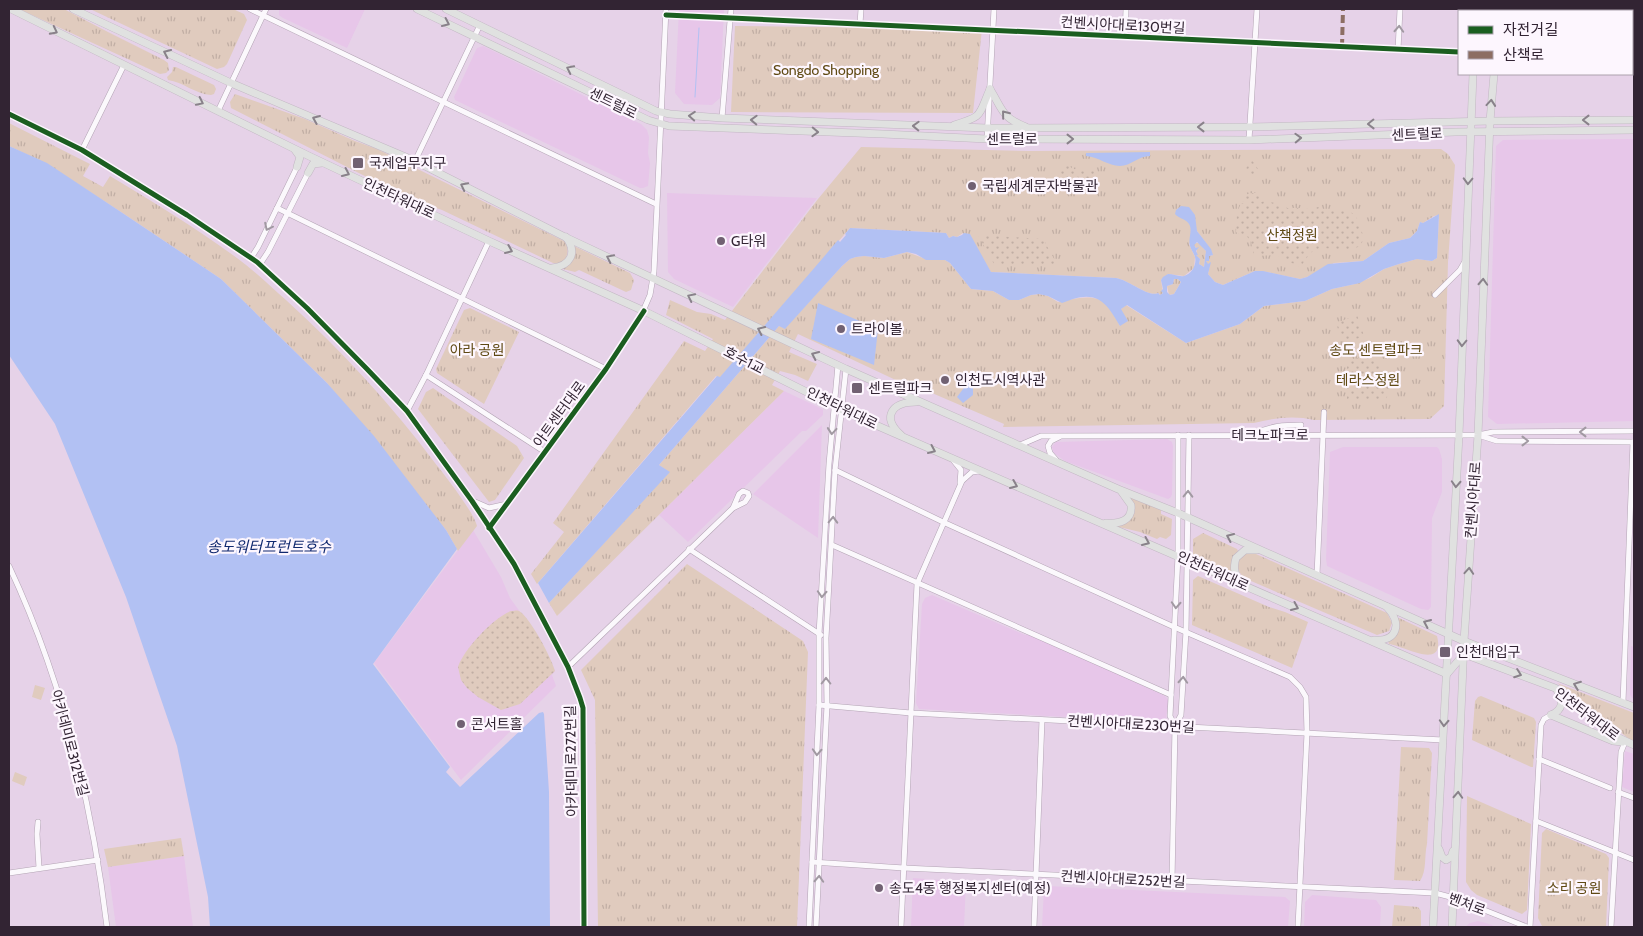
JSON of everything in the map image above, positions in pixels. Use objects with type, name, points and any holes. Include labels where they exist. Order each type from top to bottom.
[{"type":"main road","name":"인천타워대로","points":[[10,9],[291,147],[710,343]]},
{"type":"main road","points":[[72,9],[231,83],[415,161],[565,237],[654,279]]},
{"type":"main road","name":"센트럴로","points":[[417,9],[662,125],[986,139],[1249,140],[1470,132],[1634,130]]},
{"type":"main road","name":"센트럴로","points":[[446,9],[662,113],[722,118],[987,128],[1250,127],[1490,121],[1634,120]]},
{"type":"main road","points":[[1470,132],[1473,75]]},
{"type":"main road","name":"컨벤시아대로","points":[[1452,927],[1464,641],[1478,435],[1489,132],[1494,75]]},
{"type":"main road","points":[[947,127],[977,117],[990,89]]},
{"type":"main road","points":[[990,89],[1004,115],[1015,123],[1030,128]]},
{"type":"main road","name":"컨벤시아대로","points":[[1434,927],[1458,435],[1470,132]]},
{"type":"main road","points":[[291,147],[297,151],[300,157],[297,167]]},
{"type":"main road","points":[[308,173],[311,166],[316,162],[326,163]]},
{"type":"main road","points":[[551,268],[564,265],[571,257],[571,246],[565,237]]},
{"type":"main road","name":"인천타워대로","points":[[654,279],[728,315],[922,403],[1118,489],[1178,513],[1464,641],[1634,707]]},
{"type":"main road","name":"호수1교","points":[[710,343],[777,376]]},
{"type":"main road","name":"인천타워대로","points":[[777,376],[834,406],[905,438],[1447,674]]},
{"type":"main road","points":[[905,438],[893,424],[891,416],[893,410],[901,403],[922,403]]},
{"type":"main road","points":[[1101,522],[1120,523],[1126,520],[1130,514],[1132,508],[1129,501],[1118,489]]},
{"type":"main road","points":[[1245,585],[1234,572],[1236,558],[1245,550],[1262,551]]},
{"type":"main road","points":[[1366,638],[1383,640],[1389,638],[1394,633],[1395,619],[1391,611],[1384,604]]},
{"type":"main road","name":"인천타워대로","points":[[1464,654],[1555,688],[1625,742],[1634,746]]},
{"type":"main road","points":[[1447,674],[1464,654]]},
{"type":"main road","points":[[1551,715],[1559,710],[1562,705],[1562,700],[1555,688]]},
{"type":"main road","points":[[1559,710],[1559,716],[1562,719]]},
{"type":"main road","points":[[1551,715],[1613,741],[1625,742]]},
{"type":"main road","points":[[1438,843],[1440,854],[1446,860],[1451,857],[1456,844]]},
{"type":"street","points":[[250,9],[656,204]]},
{"type":"street","points":[[218,111],[266,9]]},
{"type":"street","name":"아트센터대로","points":[[490,528],[606,369],[644,311],[654,279],[666,9]]},
{"type":"street","points":[[722,118],[730,9]]},
{"type":"street","points":[[860,24],[861,9]]},
{"type":"street","points":[[986,139],[994,9]]},
{"type":"street","points":[[1125,37],[1126,9]]},
{"type":"street","points":[[1249,140],[1256,9]]},
{"type":"street","points":[[1398,50],[1400,9]]},
{"type":"street","name":"컨벤시아대로130번길","points":[[666,15],[1458,52]]},
{"type":"street","points":[[415,161],[480,25]]},
{"type":"street","points":[[82,150],[124,65]]},
{"type":"street","name":"아카데미로272번길","points":[[9,114],[82,150],[187,215],[260,264],[307,308],[407,411],[472,500],[514,564],[568,667],[583,708],[584,927]]},
{"type":"street","points":[[251,258],[297,167]]},
{"type":"street","points":[[260,264],[308,173]]},
{"type":"street","points":[[277,208],[606,369]]},
{"type":"street","points":[[407,411],[489,241]]},
{"type":"street","points":[[1435,295],[1460,270],[1465,260]]},
{"type":"street","points":[[808,927],[829,464],[838,365]]},
{"type":"street","points":[[816,927],[826,705],[826,638],[835,470],[846,369]]},
{"type":"street","points":[[426,375],[545,452]]},
{"type":"street","points":[[1317,575],[1324,412]]},
{"type":"street","points":[[1252,435],[1273,426],[1302,425]]},
{"type":"street","name":"테크노파크로","points":[[1019,445],[1041,436],[1478,435],[1492,432],[1633,431]]},
{"type":"street","points":[[1175,726],[1170,716],[1178,556],[1178,435]]},
{"type":"street","points":[[1172,881],[1175,726],[1181,715],[1186,631],[1189,435]]},
{"type":"street","name":"테크노파크로","points":[[1478,435],[1496,441],[1634,442]]},
{"type":"street","points":[[1062,464],[1052,456],[1048,446],[1055,438],[1063,436]]},
{"type":"street","points":[[1622,702],[1634,442]]},
{"type":"street","points":[[950,458],[958,464],[961,470],[958,489]]},
{"type":"street","points":[[835,470],[943,522],[1174,627],[1290,677],[1300,687],[1306,697],[1307,733],[1298,927]]},
{"type":"street","points":[[901,927],[917,584],[958,489],[968,474],[981,471]]},
{"type":"street","points":[[472,500],[489,508],[507,503]]},
{"type":"street","points":[[568,667],[733,508]]},
{"type":"street","points":[[832,545],[1171,695]]},
{"type":"street","points":[[689,549],[826,638]]},
{"type":"street","name":"아카데미로312번길","points":[[9,566],[48,664],[67,722],[81,777],[98,860],[108,927]]},
{"type":"street","points":[[1627,570],[1634,570]]},
{"type":"street","name":"컨벤시아대로230번길","points":[[819,705],[911,713],[1443,740]]},
{"type":"street","points":[[1529,927],[1541,725],[1544,719],[1551,715]]},
{"type":"street","points":[[1034,927],[1042,720]]},
{"type":"street","points":[[1610,927],[1621,752],[1625,742]]},
{"type":"street","points":[[1539,759],[1610,788]]},
{"type":"street","points":[[1618,792],[1634,798]]},
{"type":"street","points":[[1536,821],[1634,860]]},
{"type":"street","points":[[38,822],[36,834],[39,868]]},
{"type":"street","points":[[9,873],[98,860]]},
{"type":"street","name":"컨벤시아대로252번길","points":[[812,862],[1435,894]]},
{"type":"street","name":"벤처로","points":[[1435,894],[1454,898],[1529,927]]},
{"type":"shaded area","points":[[279,9],[365,9],[347,48],[283,18],[279,15]]},
{"type":"shaded area","points":[[679,9],[724,9],[720,98],[712,105],[684,104],[675,93]]},
{"type":"shaded area","points":[[483,46],[641,124],[647,130],[649,137],[648,153],[650,163],[648,186],[640,188],[455,100],[454,97],[477,48]]},
{"type":"shaded area","points":[[1634,139],[1634,421],[1497,424],[1488,417],[1496,146],[1503,140]]},
{"type":"shaded area","points":[[667,193],[817,198],[733,307],[674,279],[668,272]]},
{"type":"shaded area","points":[[784,391],[823,410],[823,415],[806,431],[802,431],[688,542],[659,515]]},
{"type":"shaded area","points":[[822,425],[818,538],[753,494]]},
{"type":"shaded area","points":[[1167,439],[1172,442],[1173,446],[1172,494],[1168,499],[1065,461],[1054,453],[1052,447],[1056,442]]},
{"type":"shaded area","points":[[1343,447],[1437,447],[1439,449],[1442,459],[1442,492],[1432,518],[1431,607],[1428,610],[1421,609],[1327,566],[1330,452]]},
{"type":"shaded area","points":[[473,530],[501,577],[510,598],[537,635],[555,671],[552,675],[556,686],[461,780],[374,663]]},
{"type":"shaded area","points":[[932,595],[1025,635],[1034,635],[1165,696],[1168,700],[1166,720],[1164,722],[919,709],[916,703],[922,604],[925,598]]},
{"type":"shaded area","points":[[1631,646],[1634,647],[1634,700],[1630,695]]},
{"type":"shaded area","points":[[1625,751],[1634,754],[1634,792],[1622,787]]},
{"type":"shaded area","points":[[184,856],[193,927],[116,927],[108,867]]},
{"type":"shaded area","points":[[913,878],[966,882],[964,927],[911,927]]},
{"type":"shaded area","points":[[1047,886],[1285,897],[1290,901],[1288,927],[1042,927],[1044,889]]},
{"type":"shaded area","points":[[1312,895],[1376,900],[1381,907],[1380,927],[1304,927],[1305,902]]},
{"type":"shaded area","points":[[1478,921],[1497,927],[1465,927],[1470,923]]},
{"type":"green space","points":[[19,9],[64,9],[164,60],[168,63],[169,70],[166,73],[160,74]]},
{"type":"green space","points":[[90,9],[233,9],[244,14],[247,20],[227,64],[217,69]]},
{"type":"green space","name":"Songdo Shopping","points":[[735,26],[982,29],[973,113],[731,112]]},
{"type":"green space","points":[[173,67],[214,85],[216,89],[214,94],[200,93],[168,80],[167,77],[172,72]]},
{"type":"green space","points":[[235,94],[305,119],[377,149],[564,241],[567,249],[566,256],[561,262],[553,263],[442,210],[410,199],[231,108],[230,102]]},
{"type":"green space","points":[[9,123],[90,164],[83,176],[103,187],[110,176],[222,247],[250,268],[306,319],[346,358],[383,399],[418,441],[465,504],[477,526],[458,551],[446,530],[327,383],[221,279],[47,164],[9,146]]},
{"type":"green space","name":"송도 센트럴파크","points":[[861,147],[1029,151],[1441,149],[1448,154],[1455,165],[1448,262],[1444,406],[1430,419],[1314,420],[1291,417],[1254,423],[1003,427],[1004,424],[918,387],[902,383],[798,334],[789,352],[817,364],[808,381],[780,371],[772,385],[784,391],[557,616],[549,603],[669,472],[659,465],[779,326],[785,328],[850,259],[864,256],[884,258],[907,252],[923,258],[945,260],[950,263],[971,289],[993,291],[1009,300],[1019,300],[1039,294],[1048,296],[1058,302],[1077,298],[1097,299],[1108,305],[1120,326],[1121,309],[1126,305],[1186,343],[1240,324],[1264,306],[1305,301],[1332,289],[1355,284],[1370,278],[1384,269],[1399,264],[1417,259],[1432,261],[1437,258],[1439,215],[1423,223],[1420,222],[1417,231],[1410,238],[1389,243],[1363,261],[1334,263],[1300,279],[1255,271],[1223,285],[1215,282],[1208,274],[1210,264],[1207,264],[1206,261],[1209,261],[1209,256],[1213,255],[1197,231],[1189,244],[1195,257],[1194,268],[1184,276],[1168,274],[1161,280],[1163,293],[1160,295],[1158,293],[1149,293],[1116,278],[991,272],[963,233],[957,237],[949,238],[946,233],[850,228],[720,378],[716,376],[537,584],[531,574],[564,532],[553,523],[684,341],[705,351],[713,339],[666,315],[670,300],[697,312],[711,314],[725,320],[818,199]]},
{"type":"green space","points":[[1252,160],[1260,172],[1258,174],[1245,174],[1244,171]]},
{"type":"green space","points":[[1063,165],[1068,165],[1073,169],[1093,170],[1097,174],[1097,182],[1093,186],[1088,187],[1077,176],[1063,178],[1059,172]]},
{"type":"green space","points":[[1258,193],[1262,199],[1255,204],[1242,201],[1242,196]]},
{"type":"green space","name":"산책정원","points":[[1264,201],[1290,209],[1318,207],[1348,211],[1359,222],[1363,237],[1361,244],[1356,248],[1321,248],[1315,250],[1308,255],[1300,267],[1276,255],[1254,256],[1251,242],[1246,235],[1240,235],[1236,232],[1237,213],[1241,203],[1252,206]]},
{"type":"green space","points":[[978,235],[1043,239],[1058,266],[994,264]]},
{"type":"green space","points":[[1199,243],[1206,251],[1204,267],[1199,264],[1200,259],[1196,256],[1197,249],[1194,245]]},
{"type":"green space","points":[[574,246],[630,273],[634,280],[631,290],[626,292],[579,270],[575,272],[563,269]]},
{"type":"green space","points":[[1174,279],[1178,279],[1181,282],[1174,294],[1169,295],[1167,286],[1173,284]]},
{"type":"green space","name":"아라 공원","points":[[470,308],[519,332],[484,404],[437,373],[436,369],[464,310]]},
{"type":"green space","points":[[1357,315],[1364,336],[1343,344],[1336,323]]},
{"type":"green space","name":"테라스정원","points":[[1372,353],[1394,381],[1386,399],[1354,401],[1354,399],[1347,399],[1347,362]]},
{"type":"green space","points":[[433,388],[517,446],[524,458],[495,500],[489,502],[418,409],[426,392]]},
{"type":"green space","points":[[1128,495],[1161,509],[1161,514],[1172,519],[1171,535],[1166,539],[1160,537],[1157,539],[1140,532],[1115,526],[1122,525],[1131,518]]},
{"type":"green space","points":[[1203,533],[1237,549],[1231,571],[1227,571],[1193,555],[1193,539]]},
{"type":"green space","points":[[1245,553],[1256,554],[1387,613],[1392,623],[1389,631],[1377,635],[1244,578],[1237,566],[1239,559]]},
{"type":"green space","points":[[687,564],[803,641],[808,652],[797,927],[598,927],[595,700],[581,670]]},
{"type":"green space","points":[[1198,576],[1308,622],[1292,668],[1192,625],[1193,580]]},
{"type":"green space","points":[[511,611],[519,611],[529,621],[545,648],[555,671],[520,704],[501,710],[478,697],[467,688],[461,680],[458,667],[472,643],[496,620]]},
{"type":"green space","points":[[1399,618],[1437,636],[1438,647],[1435,653],[1429,655],[1421,654],[1389,644],[1388,641]]},
{"type":"green space","points":[[1557,683],[1634,713],[1634,741],[1629,739]]},
{"type":"green space","points":[[35,685],[45,688],[41,700],[32,697]]},
{"type":"green space","points":[[1481,696],[1534,718],[1536,722],[1533,767],[1472,740],[1475,701]]},
{"type":"green space","points":[[1401,747],[1429,748],[1432,753],[1427,844],[1424,868],[1420,881],[1394,880]]},
{"type":"green space","points":[[15,772],[27,777],[24,786],[12,781]]},
{"type":"green space","points":[[1467,796],[1531,824],[1527,910],[1522,914],[1477,895],[1466,882]]},
{"type":"green space","name":"소리 공원","points":[[1546,829],[1606,854],[1609,858],[1606,927],[1542,926],[1538,918],[1542,833]]},
{"type":"green space","points":[[181,838],[184,856],[108,867],[104,849]]},
{"type":"green space","points":[[1394,905],[1418,907],[1421,911],[1421,927],[1392,927]]},
{"type":"water","name":"송도워터프런트호수","points":[[9,146],[47,163],[221,279],[327,383],[374,436],[446,530],[457,549],[373,664],[450,767],[446,772],[460,787],[539,713],[543,712],[549,792],[550,927],[210,927],[208,897],[177,746],[126,597],[55,424],[9,355]]},
{"type":"water","points":[[1150,152],[1150,156],[1120,166],[1111,165],[1086,156],[1086,153]]},
{"type":"water","points":[[1181,206],[1189,207],[1195,215],[1197,231],[1211,249],[1213,255],[1209,256],[1209,261],[1206,261],[1208,264],[1211,262],[1208,274],[1215,282],[1223,285],[1255,271],[1300,279],[1307,277],[1328,264],[1363,261],[1389,243],[1410,238],[1417,231],[1420,222],[1423,223],[1439,214],[1437,258],[1432,261],[1417,259],[1399,264],[1384,269],[1360,283],[1332,289],[1305,301],[1264,306],[1240,324],[1186,343],[1127,305],[1121,309],[1128,321],[1120,326],[1102,302],[1090,297],[1082,297],[1062,303],[1039,294],[1019,300],[1009,300],[993,291],[971,289],[950,263],[945,260],[926,260],[916,254],[907,252],[884,258],[864,256],[850,259],[785,329],[779,326],[659,465],[670,472],[549,603],[538,583],[717,376],[720,377],[838,240],[840,242],[850,228],[946,233],[949,238],[957,237],[964,233],[970,234],[991,272],[1116,278],[1149,293],[1158,293],[1160,295],[1163,293],[1161,291],[1163,289],[1161,280],[1163,277],[1168,274],[1187,275],[1192,271],[1195,263],[1195,257],[1190,247],[1190,226],[1175,214],[1176,210]],"holes":[[[1197,242],[1206,251],[1204,267],[1199,264],[1200,259],[1196,255],[1198,255],[1196,251],[1199,247],[1196,248],[1194,245]],[[1174,279],[1178,279],[1181,282],[1174,294],[1170,295],[1167,292],[1167,286],[1173,284]]]},
{"type":"water","name":"트라이볼","points":[[818,303],[878,329],[874,365],[811,339]]},
{"type":"water","points":[[975,373],[978,375],[978,379],[973,386],[973,395],[963,403],[957,397]]},
{"type":"waterway","points":[[695,97],[699,28]]},
{"type":"marked path","points":[[1342,47],[1343,9]]},
{"type":"cycle path","points":[[666,15],[1458,52]]},
{"type":"cycle path","points":[[9,114],[82,150],[187,215],[257,262],[307,308],[407,411],[472,501],[514,564],[568,667],[583,708],[584,927]]},
{"type":"cycle path","points":[[489,528],[606,369],[644,311]]},
{"type":"place","name":"국제업무지구","points":[[358,163]]},
{"type":"place","name":"국립세계문자박물관","points":[[972,186]]},
{"type":"place","name":"G타워","points":[[721,241]]},
{"type":"place","name":"트라이볼","points":[[841,329]]},
{"type":"place","name":"인천도시역사관","points":[[945,380]]},
{"type":"place","name":"센트럴파크","points":[[857,388]]},
{"type":"place","name":"인천대입구","points":[[1445,652]]},
{"type":"place","name":"콘서트홀","points":[[461,724]]},
{"type":"place","name":"송도4동 행정복지센터(예정)","points":[[879,888]]}]
